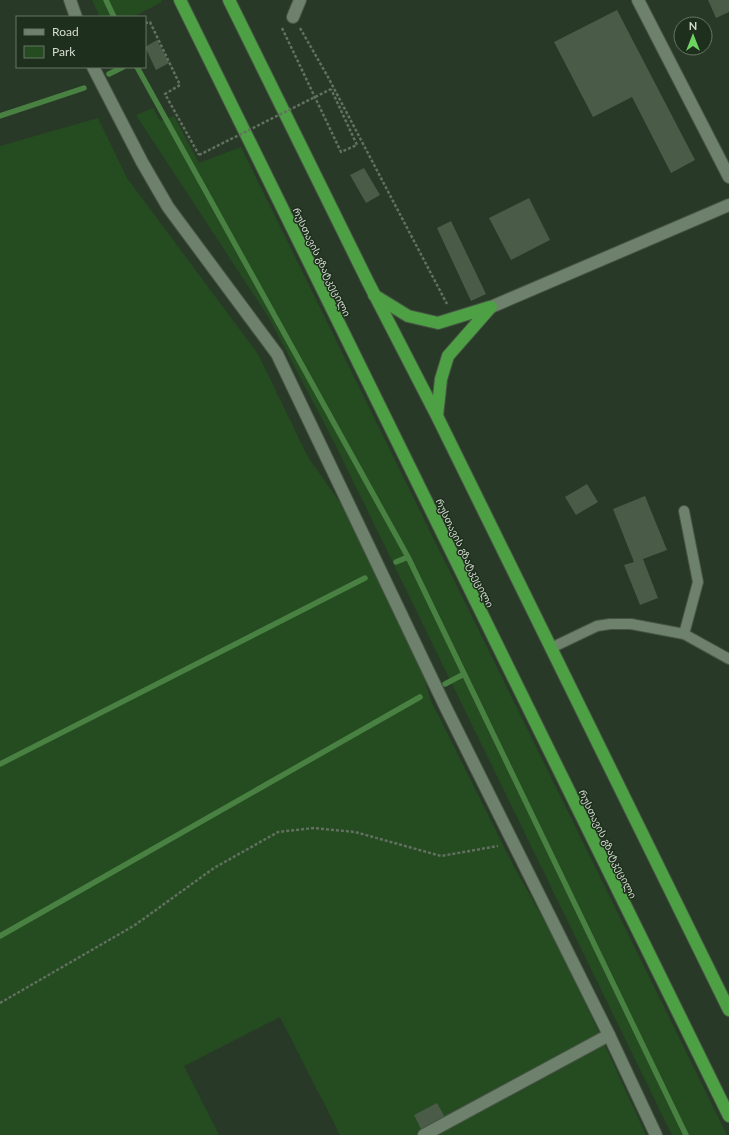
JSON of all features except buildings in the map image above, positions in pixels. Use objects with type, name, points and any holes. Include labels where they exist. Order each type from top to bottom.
[{"type":"highway","name":"რუსთავის გზატკეცილი","points":[[180,0],[729,1116]]},
{"type":"highway","points":[[229,0],[374,295],[437,416],[729,1010]]},
{"type":"highway","points":[[374,295],[408,316],[438,323],[491,307]]},
{"type":"highway","points":[[437,416],[441,379],[448,356],[491,307]]},
{"type":"street","points":[[70,0],[76,16]]},
{"type":"street","points":[[293,17],[300,0]]},
{"type":"street","points":[[638,0],[729,177]]},
{"type":"street","points":[[94,68],[142,162],[168,206],[277,354],[444,706],[609,1035],[656,1135]]},
{"type":"street","points":[[491,307],[729,205]]},
{"type":"street","points":[[424,1135],[609,1035]]},
{"type":"lane","points":[[684,511],[698,582],[684,634]]},
{"type":"lane","points":[[551,648],[597,626],[610,624],[631,624],[684,634],[729,659]]},
{"type":"path","points":[[146,23],[150,22],[180,85],[165,94],[198,154],[315,97],[331,89],[357,145],[341,152],[315,97],[281,27],[293,17],[328,77],[455,318]]},
{"type":"path","points":[[0,1003],[135,925],[214,868],[278,832],[314,828],[356,832],[441,856],[483,850],[512,842]]},
{"type":"green space","points":[[92,0],[161,0],[162,2],[135,16],[100,16]]},
{"type":"green space","points":[[153,108],[160,121],[174,116],[199,163],[241,147],[727,1135],[672,1135],[335,444],[269,318],[136,115]]},
{"type":"green space","points":[[98,118],[127,178],[258,354],[308,457],[356,525],[414,643],[431,701],[512,863],[564,956],[646,1135],[340,1135],[280,1017],[184,1066],[219,1135],[0,1135],[0,146]]},
{"type":"waterway","points":[[106,0],[114,16]]},
{"type":"waterway","points":[[109,74],[121,68]]},
{"type":"waterway","points":[[138,68],[408,557],[686,1135]]},
{"type":"waterway","points":[[0,116],[84,88]]},
{"type":"waterway","points":[[396,562],[408,557]]},
{"type":"waterway","points":[[0,764],[365,578]]},
{"type":"waterway","points":[[445,684],[464,674]]},
{"type":"waterway","points":[[0,936],[420,697]]}]
